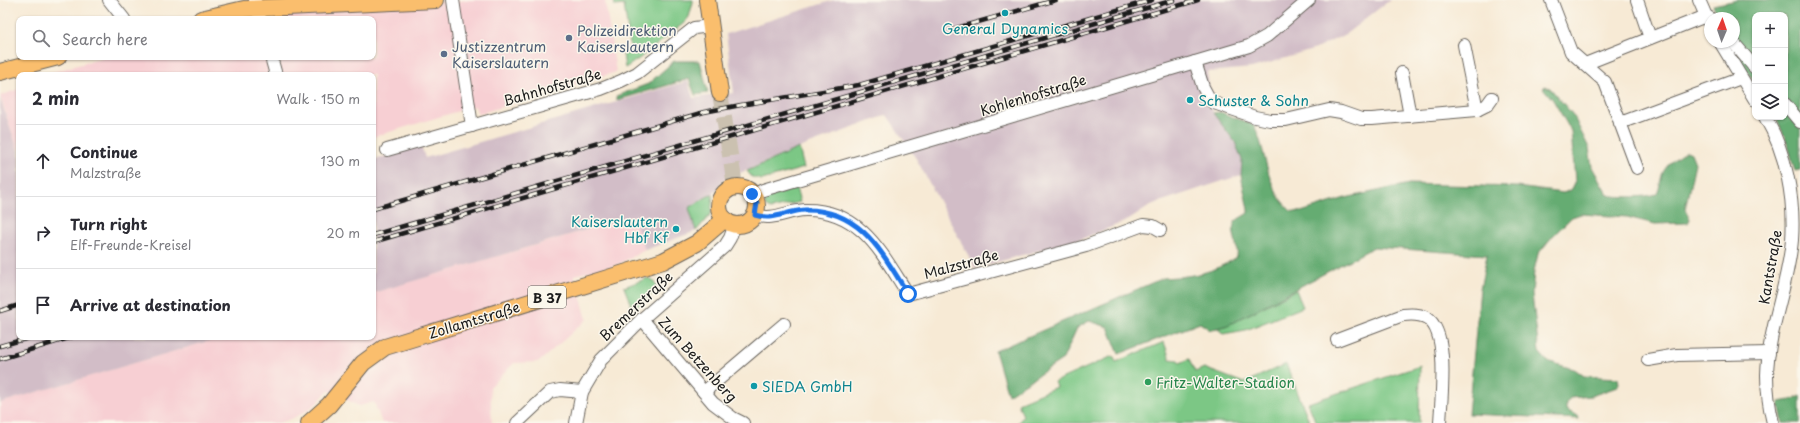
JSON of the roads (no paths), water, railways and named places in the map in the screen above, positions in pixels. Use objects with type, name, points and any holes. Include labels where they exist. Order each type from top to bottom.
[{"type":"main road","points":[[212,16],[231,11],[258,9],[367,2],[436,0]]},
{"type":"main road","points":[[707,0],[720,93]]},
{"type":"main road","points":[[711,26],[717,14],[716,0]]},
{"type":"main road","points":[[0,72],[46,60]]},
{"type":"main road","points":[[735,183],[747,189],[753,195],[757,203],[755,215],[744,224],[730,222],[720,210],[720,200],[725,192],[735,183]]},
{"type":"main road","name":"Zollamtstraße","points":[[309,423],[329,405],[362,362],[385,347],[663,261],[697,243],[730,222]]},
{"type":"street","points":[[108,0],[113,12],[112,16]]},
{"type":"street","points":[[108,0],[121,16]]},
{"type":"street","points":[[453,0],[472,126]]},
{"type":"street","name":"Kohlenhofstraße","points":[[753,195],[763,190],[1195,62],[1255,42],[1267,36],[1309,0]]},
{"type":"street","points":[[1551,0],[1571,52],[1605,82],[1637,168]]},
{"type":"street","points":[[1637,0],[1650,38]]},
{"type":"street","points":[[1699,0],[1705,12]]},
{"type":"street","points":[[1585,64],[1650,38],[1704,22]]},
{"type":"street","name":"Bahnhofstraße","points":[[387,150],[621,82],[653,62],[694,28],[711,26]]},
{"type":"street","points":[[1464,45],[1477,110]]},
{"type":"street","points":[[1724,48],[1752,95]]},
{"type":"street","points":[[1738,48],[1752,64]]},
{"type":"street","points":[[272,60],[275,72]]},
{"type":"street","points":[[1195,62],[1202,87],[1210,100],[1214,103],[1255,117],[1277,120],[1286,120],[1329,110],[1341,112],[1361,119],[1477,110],[1487,105],[1492,98]]},
{"type":"street","points":[[1402,73],[1410,116]]},
{"type":"street","points":[[1620,123],[1741,78]]},
{"type":"street","points":[[1788,108],[1800,122]]},
{"type":"street","name":"Kantstraße","points":[[1767,120],[1771,126],[1783,161],[1793,216],[1790,256],[1769,353],[1769,407],[1772,423]]},
{"type":"street","name":"Malzstraße","points":[[755,215],[765,218],[806,210],[826,212],[843,218],[868,235],[908,294],[1086,246],[1143,225],[1153,226],[1160,230]]},
{"type":"street","name":"Bremerstraße","points":[[576,423],[582,392],[601,360],[642,319],[724,246],[730,238],[730,222]]},
{"type":"street","points":[[1337,340],[1403,315],[1415,314],[1427,318],[1434,324],[1440,336],[1442,351],[1440,423]]},
{"type":"street","name":"Zum Betzenberg","points":[[642,319],[713,403],[736,421]]},
{"type":"street","points":[[704,392],[784,324]]},
{"type":"street","points":[[1648,360],[1677,356],[1769,353]]},
{"type":"street","points":[[517,423],[550,392],[560,390],[582,392]]},
{"type":"tunnel","points":[[720,93],[734,179]]},
{"type":"railway","points":[[953,29],[1056,0]]},
{"type":"railway","points":[[376,208],[704,112],[859,85],[1152,0]]},
{"type":"railway","points":[[376,234],[1174,0]]},
{"type":"railway","points":[[376,241],[1198,0]]},
{"type":"railway","points":[[0,311],[16,306]]},
{"type":"railway","points":[[0,346],[21,340]]},
{"type":"railway","points":[[0,359],[62,340]]},
{"type":"place","name":"General Dynamics","points":[[1005,13]]},
{"type":"place","name":"Polizeidirektion Kaiserslautern","points":[[569,38]]},
{"type":"place","name":"Justizzentrum Kaiserslautern","points":[[444,54]]},
{"type":"place","name":"Schuster & Sohn","points":[[1190,100]]},
{"type":"place","name":"Kaiserslautern Hbf Kf","points":[[676,229]]},
{"type":"place","name":"Fritz-Walter-Stadion","points":[[1148,382]]},
{"type":"place","name":"SIEDA GmbH","points":[[754,386]]}]
